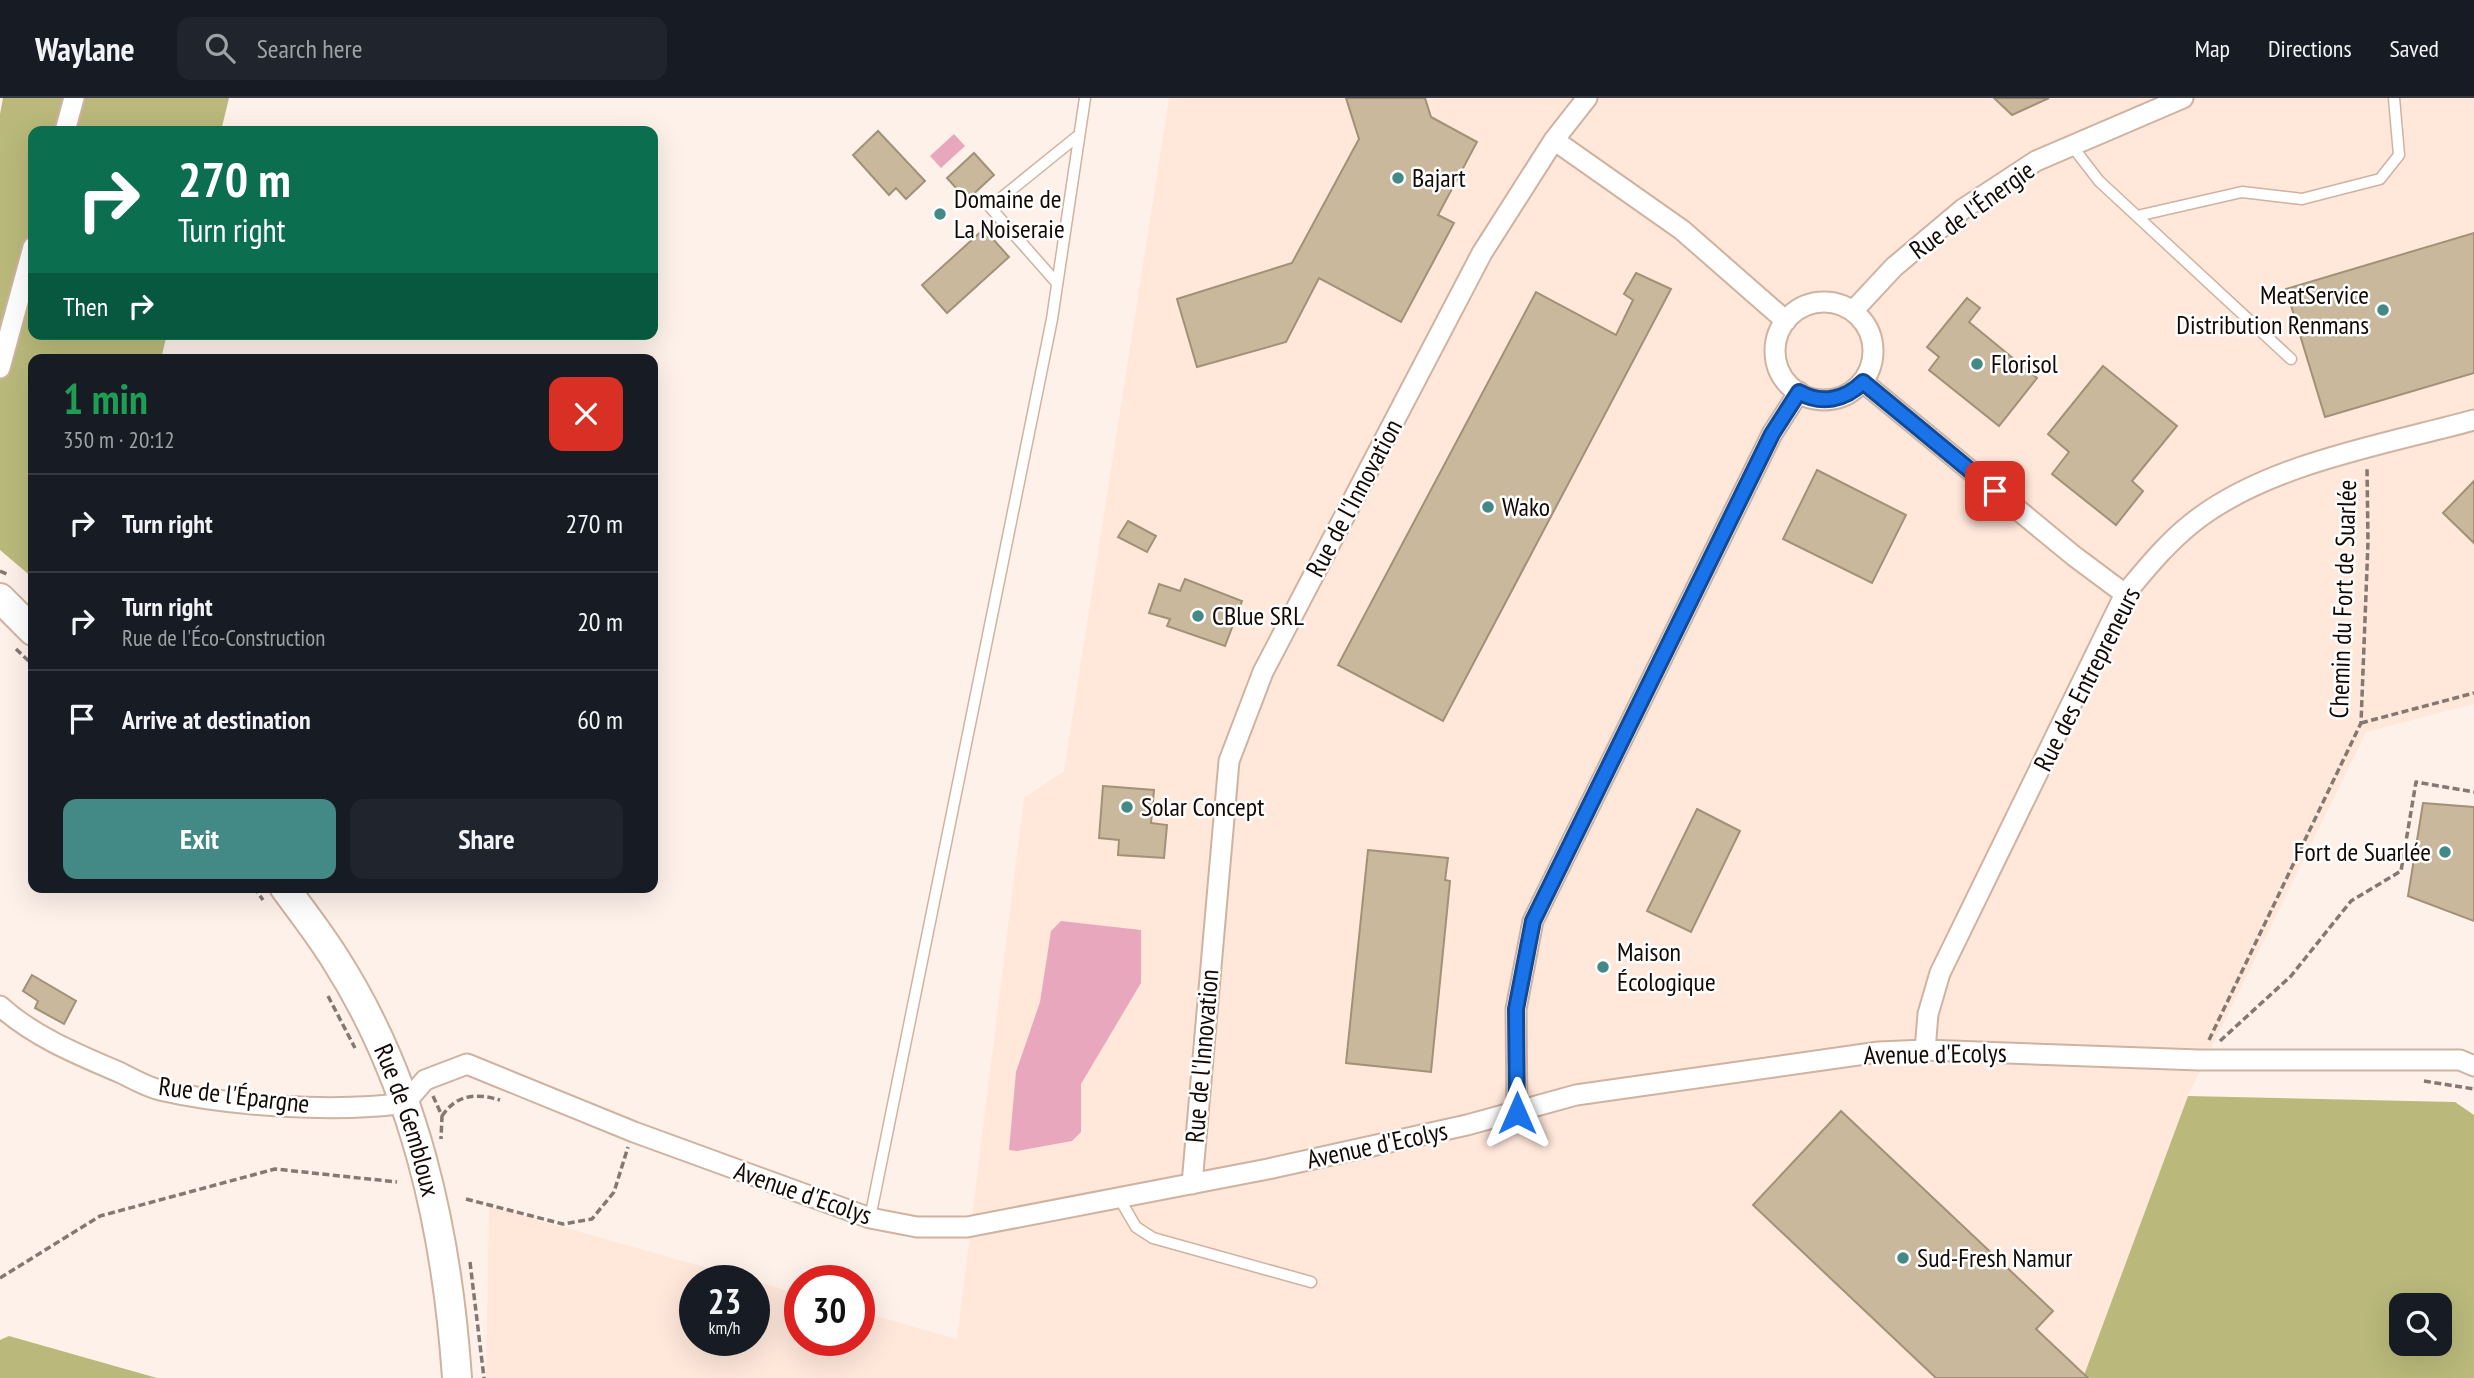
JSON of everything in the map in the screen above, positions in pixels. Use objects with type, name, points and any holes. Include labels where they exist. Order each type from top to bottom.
[{"type":"main road","points":[[0,598],[28,626]]},
{"type":"main road","name":"Rue de Gembloux","points":[[288,893],[335,958],[383,1050],[405,1103],[430,1182],[446,1256],[457,1378]]},
{"type":"street","points":[[66,126],[74,98]]},
{"type":"street","name":"Rue de l'Innovation","points":[[1192,1184],[1229,761],[1269,659],[1482,253],[1554,140],[1587,98]]},
{"type":"street","name":"Rue de l'Énergie","points":[[1853,311],[1894,267],[1963,209],[2036,161],[2183,98]]},
{"type":"street","points":[[1554,140],[1682,230],[1786,321]]},
{"type":"street","points":[[0,368],[28,265]]},
{"type":"street","points":[[1822,302],[1833,302],[1853,311],[1866,326],[1872,342],[1873,359],[1863,382],[1849,393],[1832,399],[1813,398],[1799,392],[1782,376],[1776,357],[1777,338],[1786,321],[1801,307],[1822,302]]},
{"type":"street","points":[[1863,382],[2074,556],[2126,594]]},
{"type":"street","points":[[1517,1113],[1516,1009],[1533,921],[1772,434],[1799,392]]},
{"type":"street","name":"Rue des Entrepreneurs","points":[[1925,1050],[1928,1014],[1940,973],[2126,594],[2161,550],[2227,499],[2297,469],[2474,420]]},
{"type":"street","name":"Rue de l'Épargne","points":[[0,1006],[63,1048],[158,1089],[272,1105],[381,1107],[405,1103]]},
{"type":"street","name":"Avenue d'Ecolys","points":[[405,1103],[425,1080],[467,1064],[634,1132],[870,1218],[917,1227],[967,1227],[1192,1184],[1517,1113],[1576,1095],[1879,1052],[1925,1050],[2199,1060],[2460,1060],[2474,1066]]},
{"type":"lane","points":[[870,1218],[1052,318],[1085,98]]},
{"type":"lane","points":[[2137,216],[2242,192],[2302,199],[2380,179],[2399,155],[2394,98]]},
{"type":"lane","points":[[1056,282],[990,207],[1079,135]]},
{"type":"lane","points":[[2072,146],[2099,181],[2291,359]]},
{"type":"lane","points":[[1119,1198],[1136,1227],[1153,1238],[1311,1282]]},
{"type":"path","name":"Chemin du Fort de Suarlée","points":[[2199,1060],[2361,723],[2368,542],[2367,450]]},
{"type":"path","points":[[2361,723],[2474,693]]},
{"type":"path","points":[[2199,1060],[2291,976],[2351,901],[2401,871],[2416,782],[2474,792]]},
{"type":"path","points":[[466,1199],[563,1223],[592,1219],[614,1192],[634,1132]]},
{"type":"path","points":[[0,1278],[100,1216],[275,1169],[397,1182]]},
{"type":"shaded area","points":[[3,98],[229,98],[222,126],[28,126],[28,340],[166,340],[162,354],[28,354],[28,574],[0,550],[0,114]]},
{"type":"shaded area","points":[[1169,98],[2474,98],[2474,704],[2366,732],[2188,1096],[2083,1378],[486,1378],[489,1206],[697,1265],[679,1265],[679,1356],[770,1356],[770,1286],[784,1289],[784,1356],[875,1356],[875,1316],[957,1339],[1024,798],[1064,771]]},
{"type":"shaded area","points":[[954,134],[965,146],[941,168],[930,156]]},
{"type":"shaded area","points":[[1061,921],[1141,930],[1141,983],[1081,1084],[1081,1132],[1072,1141],[1017,1151],[1009,1150],[1016,1072],[1040,1002],[1051,931]]},
{"type":"shaded area","points":[[2188,1096],[2455,1102],[2474,1115],[2474,1378],[2083,1378]]},
{"type":"shaded area","points":[[9,1336],[157,1378],[0,1378],[0,1340]]},
{"type":"building","name":"Bajart","points":[[1346,98],[1425,98],[1431,117],[1477,142],[1438,215],[1454,223],[1401,322],[1319,278],[1286,342],[1197,367],[1177,299],[1292,263],[1359,139]]},
{"type":"building","points":[[1994,98],[2049,98],[2012,115]]},
{"type":"building","points":[[878,131],[925,181],[906,199],[896,188],[889,195],[853,155]]},
{"type":"building","points":[[974,153],[994,175],[967,200],[947,178]]},
{"type":"building","points":[[984,229],[1009,257],[947,313],[922,285]]},
{"type":"building","name":"MeatService Distribution Renmans","points":[[2474,233],[2474,373],[2325,417],[2286,289]]},
{"type":"building","name":"Wako","points":[[1636,273],[1671,289],[1443,721],[1338,665],[1536,292],[1616,335],[1633,300],[1624,294]]},
{"type":"building","name":"Florisol","points":[[1967,298],[1980,308],[1969,322],[2037,378],[1999,426],[1929,370],[1939,357],[1927,347]]},
{"type":"building","points":[[2103,366],[2177,426],[2132,481],[2143,491],[2116,525],[2052,474],[2069,452],[2048,434]]},
{"type":"building","points":[[1817,470],[1906,515],[1872,583],[1783,539]]},
{"type":"building","points":[[2474,481],[2474,543],[2443,513]]},
{"type":"building","points":[[1128,521],[1156,536],[1147,552],[1118,537]]},
{"type":"building","name":"CBlue SRL","points":[[1185,579],[1242,601],[1225,646],[1167,626],[1170,619],[1149,613],[1159,584],[1180,591]]},
{"type":"building","name":"Solar Concept","points":[[1103,786],[1154,790],[1151,823],[1167,825],[1164,858],[1118,855],[1119,840],[1099,838]]},
{"type":"building","name":"Fort de Suarlée","points":[[2423,803],[2474,807],[2474,921],[2408,896]]},
{"type":"building","points":[[1697,809],[1740,831],[1691,932],[1647,911]]},
{"type":"building","points":[[1368,850],[1448,858],[1445,880],[1450,881],[1431,1072],[1346,1063]]},
{"type":"building","points":[[32,975],[76,1001],[64,1024],[35,1008],[38,1001],[23,991]]},
{"type":"building","name":"Sud-Fresh Namur","points":[[1841,1111],[2053,1311],[2036,1329],[2088,1378],[1936,1378],[1753,1205]]},
{"type":"place","name":"Bajart","points":[[1398,178]]},
{"type":"place","name":"Domaine de La Noiseraie","points":[[940,214]]},
{"type":"place","name":"MeatService Distribution Renmans","points":[[2383,310]]},
{"type":"place","name":"Florisol","points":[[1977,364]]},
{"type":"place","name":"Wako","points":[[1488,507]]},
{"type":"place","name":"CBlue SRL","points":[[1198,616]]},
{"type":"place","name":"Solar Concept","points":[[1127,807]]},
{"type":"place","name":"Fort de Suarlée","points":[[2445,852]]},
{"type":"place","name":"Maison Écologique","points":[[1603,967]]},
{"type":"place","name":"Sud-Fresh Namur","points":[[1903,1258]]},
{"type":"route","points":[[1517,1113],[1516,1009],[1533,921],[1772,434],[1799,392],[1822,400],[1832,399],[1849,393],[1863,382],[1995,491]]}]
